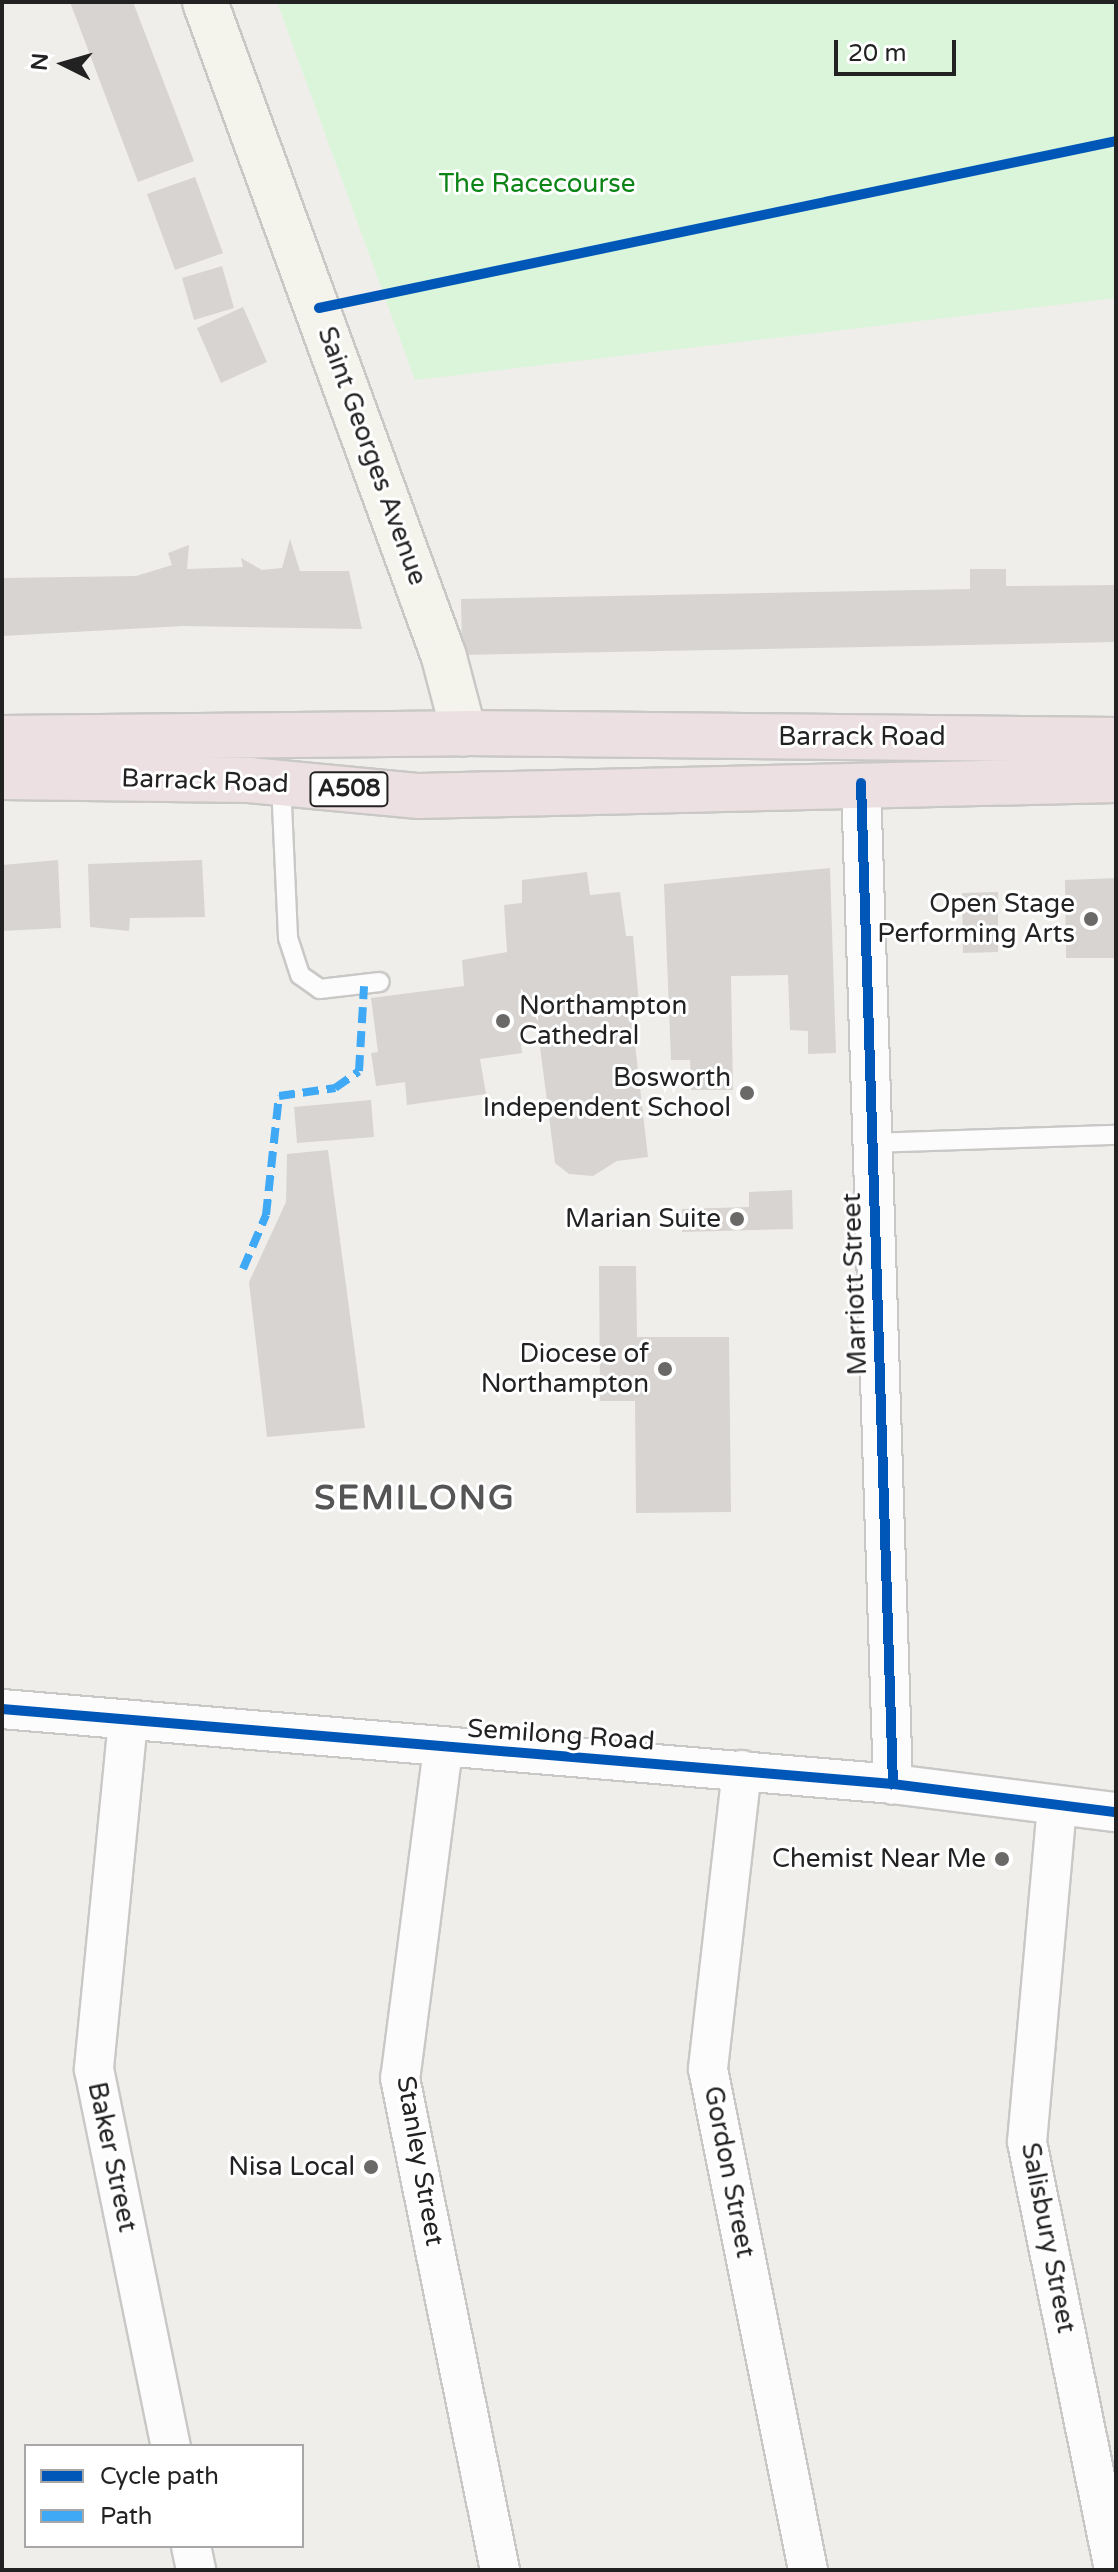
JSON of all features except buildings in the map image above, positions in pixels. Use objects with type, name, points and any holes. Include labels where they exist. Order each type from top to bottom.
[{"type":"highway","name":"Barrack Road","points":[[2,738],[464,733],[1116,740]]},
{"type":"highway","points":[[464,733],[485,755],[529,768],[665,769],[696,793]]},
{"type":"highway","name":"Barrack Road","points":[[2,777],[281,783],[419,796],[696,793],[861,783],[1116,780]]},
{"type":"street","name":"Saint Georges Avenue","points":[[205,2],[444,657],[464,733]]},
{"type":"street","name":"Marriott Street","points":[[861,783],[893,1784]]},
{"type":"street","name":"Semilong Road","points":[[2,1709],[443,1749],[742,1770],[893,1784],[1116,1812]]},
{"type":"street","name":"Baker Street","points":[[128,1721],[94,2069],[171,2444]]},
{"type":"street","name":"Stanley Street","points":[[443,1749],[400,2078],[500,2570]]},
{"type":"street","name":"Gordon Street","points":[[742,1770],[708,2069],[808,2570]]},
{"type":"street","name":"Salisbury Street","points":[[1057,1806],[1027,2142],[1114,2570]]},
{"type":"street","points":[[191,2548],[196,2570]]},
{"type":"lane","points":[[281,783],[288,938],[300,975],[320,989],[380,982]]},
{"type":"lane","points":[[872,1143],[1116,1135]]},
{"type":"green space","name":"The Racecourse","points":[[277,2],[1116,2],[1116,298],[415,380]]},
{"type":"marked path","points":[[243,1269],[266,1215],[279,1096],[335,1088],[359,1071],[364,986]]},
{"type":"cycle path","points":[[319,308],[1116,141]]},
{"type":"cycle path","points":[[861,783],[893,1784]]},
{"type":"cycle path","points":[[2,1709],[893,1784],[1116,1812]]},
{"type":"place","name":"Open Stage Performing Arts","points":[[1091,919]]},
{"type":"place","name":"Northampton Cathedral","points":[[503,1021]]},
{"type":"place","name":"Bosworth Independent School","points":[[747,1093]]},
{"type":"place","name":"Marian Suite","points":[[737,1219]]},
{"type":"place","name":"Diocese of Northampton","points":[[665,1369]]},
{"type":"place","name":"Chemist Near Me","points":[[1002,1859]]},
{"type":"place","name":"Nisa Local","points":[[371,2167]]},
{"type":"district","name":"SEMILONG","points":[[415,1499]]}]
